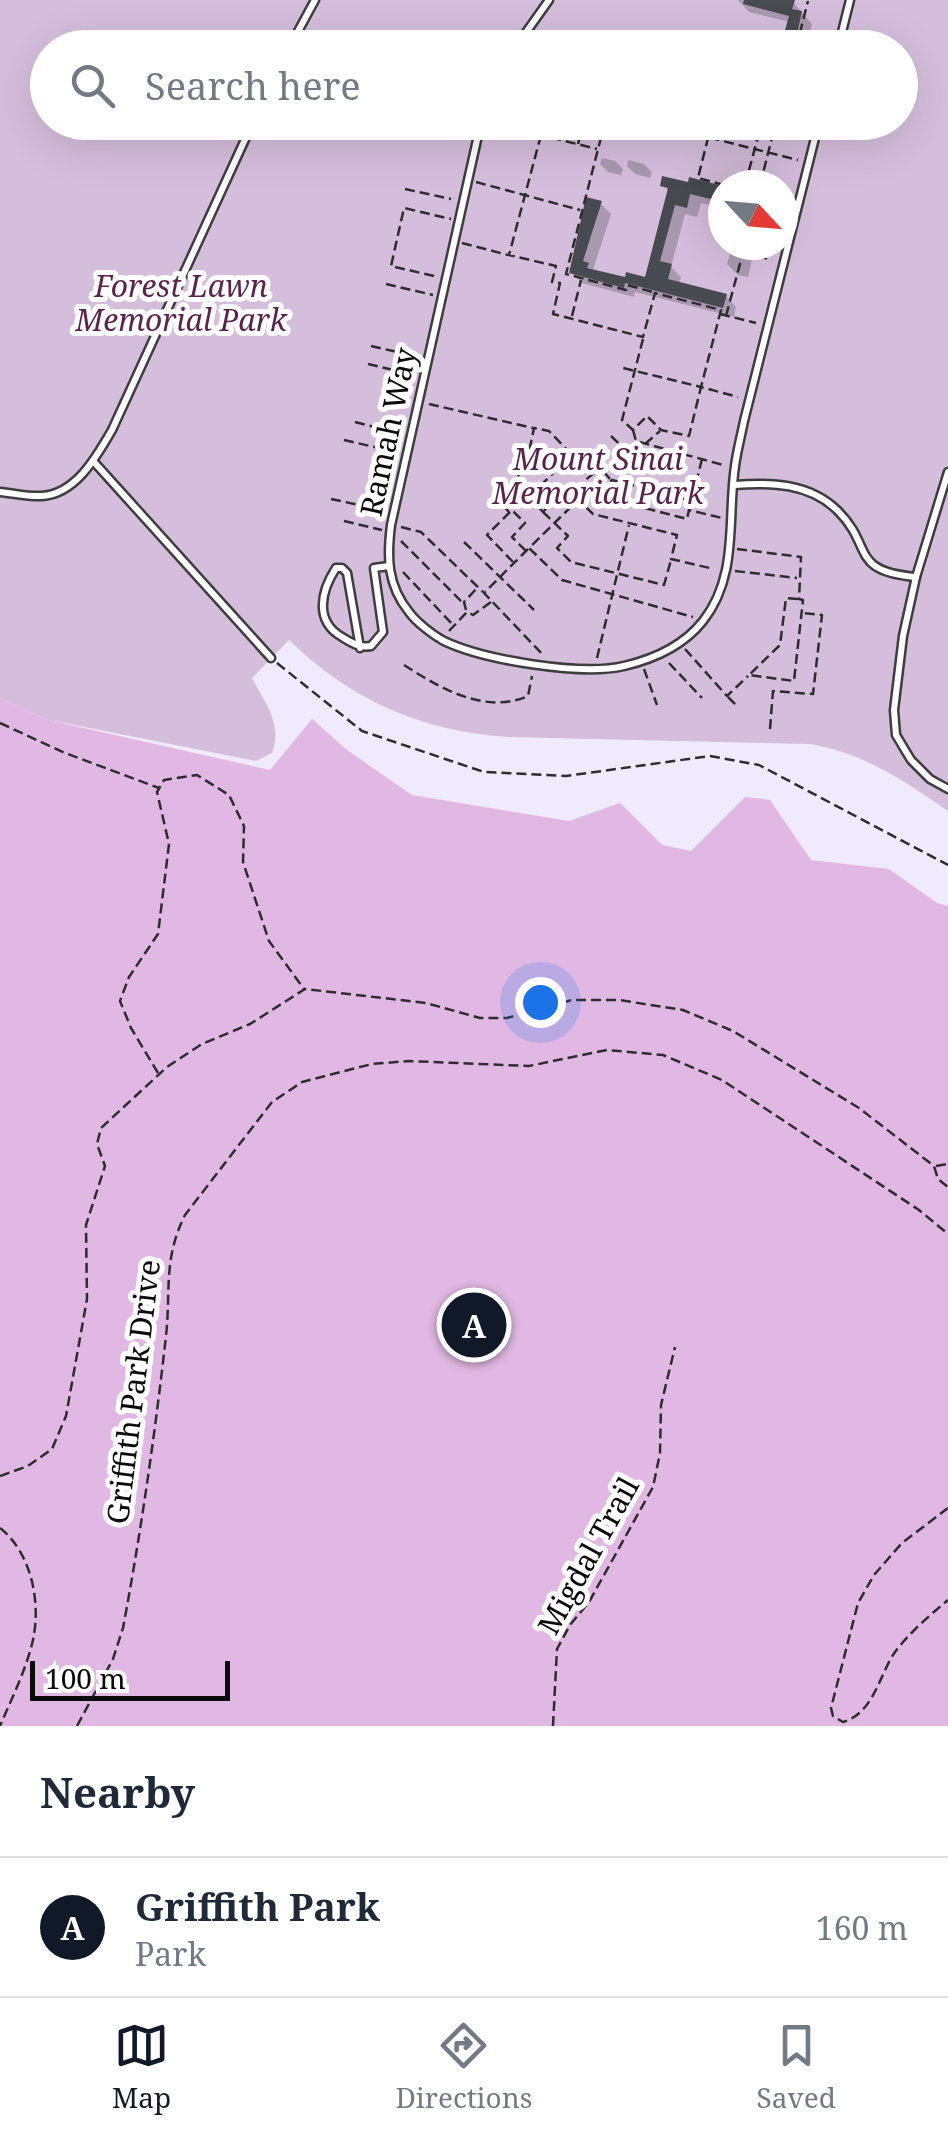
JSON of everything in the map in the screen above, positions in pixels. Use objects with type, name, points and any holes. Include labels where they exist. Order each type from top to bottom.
[{"type":"lane","points":[[298,30],[314,0]]},
{"type":"lane","points":[[526,30],[548,0]]},
{"type":"lane","points":[[842,30],[850,0]]},
{"type":"lane","points":[[0,492],[45,496],[72,483],[94,462],[245,140]]},
{"type":"lane","name":"Ramah Way","points":[[477,140],[391,528],[388,566],[392,582],[409,612],[441,640],[534,664],[622,666],[661,653],[704,620]]},
{"type":"lane","points":[[704,620],[724,582],[733,521],[734,468],[815,140]]},
{"type":"lane","points":[[94,462],[271,658]]},
{"type":"lane","points":[[948,472],[916,576],[903,636],[894,710],[896,735],[910,760],[948,790]]},
{"type":"lane","points":[[734,485],[795,486],[817,495],[840,512],[868,562],[892,575],[916,576]]},
{"type":"lane","points":[[360,648],[347,573],[336,568],[328,581],[321,612],[327,626],[360,648],[371,646],[384,632],[372,575],[374,568],[388,566]]},
{"type":"path","points":[[800,30],[808,0]]},
{"type":"path","points":[[510,255],[540,140]]},
{"type":"path","points":[[562,140],[598,150]]},
{"type":"path","points":[[578,144],[579,140]]},
{"type":"path","points":[[601,140],[566,274],[626,290],[628,285],[721,310],[689,436],[662,430],[647,416],[632,430]]},
{"type":"path","points":[[707,140],[698,178],[708,181]]},
{"type":"path","points":[[720,140],[809,163]]},
{"type":"path","points":[[749,170],[757,140]]},
{"type":"path","points":[[764,170],[771,140]]},
{"type":"path","points":[[467,180],[581,210]]},
{"type":"path","points":[[405,189],[462,202]]},
{"type":"path","points":[[446,278],[391,266],[404,208],[458,222]]},
{"type":"path","points":[[454,241],[556,266],[552,282],[560,284],[553,314],[643,337]]},
{"type":"path","points":[[726,316],[741,260]]},
{"type":"path","points":[[772,260],[783,263]]},
{"type":"path","points":[[572,318],[582,279]]},
{"type":"path","points":[[386,284],[441,296]]},
{"type":"path","points":[[636,441],[622,420],[654,293]]},
{"type":"path","points":[[720,314],[767,326]]},
{"type":"path","points":[[371,346],[428,359]]},
{"type":"path","points":[[368,364],[424,377]]},
{"type":"path","points":[[619,366],[748,400]]},
{"type":"path","points":[[418,401],[548,431],[572,455],[530,497]]},
{"type":"path","points":[[354,422],[410,436]]},
{"type":"path","points":[[534,428],[526,467],[496,498],[525,524],[512,537],[562,580],[704,620]]},
{"type":"path","points":[[645,444],[662,430]]},
{"type":"path","points":[[611,436],[634,459]]},
{"type":"path","points":[[344,440],[406,455]]},
{"type":"path","points":[[636,441],[734,468]]},
{"type":"path","points":[[586,492],[584,482],[636,441]]},
{"type":"path","points":[[590,458],[612,480],[692,500]]},
{"type":"path","points":[[602,497],[687,519],[702,460]]},
{"type":"path","points":[[513,480],[543,512],[568,536],[557,548],[572,562],[664,586],[677,535],[593,514],[566,488],[543,512]]},
{"type":"path","points":[[586,492],[598,494],[612,480]]},
{"type":"path","points":[[540,486],[554,500]]},
{"type":"path","points":[[484,593],[586,492]]},
{"type":"path","points":[[330,498],[394,513]]},
{"type":"path","points":[[690,510],[733,521]]},
{"type":"path","points":[[510,512],[487,536],[514,563]]},
{"type":"path","points":[[344,522],[422,532],[554,666]]},
{"type":"path","points":[[595,667],[630,523]]},
{"type":"path","points":[[391,528],[464,604],[467,612],[473,616],[492,601]]},
{"type":"path","points":[[464,542],[534,610]]},
{"type":"path","points":[[730,548],[801,557],[798,578]]},
{"type":"path","points":[[671,559],[726,571],[802,579],[799,599]]},
{"type":"path","points":[[388,566],[398,568],[454,626]]},
{"type":"path","points":[[464,604],[478,587]]},
{"type":"path","points":[[727,696],[780,645],[786,598],[803,600],[793,692]]},
{"type":"path","points":[[441,640],[467,612]]},
{"type":"path","points":[[770,728],[773,690],[813,694],[822,615],[802,612]]},
{"type":"path","points":[[679,642],[736,705]]},
{"type":"path","points":[[661,653],[702,698]]},
{"type":"path","points":[[271,658],[362,730],[484,772],[566,776],[710,756],[758,765],[948,865]]},
{"type":"path","points":[[641,660],[657,705]]},
{"type":"path","points":[[404,665],[443,690],[470,699],[513,703],[528,696],[534,664]]},
{"type":"path","points":[[750,676],[794,681]]},
{"type":"path","points":[[0,723],[65,753],[160,788]]},
{"type":"path","points":[[158,1074],[120,1001],[129,977],[158,934],[169,844],[156,792],[164,780],[197,774],[229,795],[244,826],[243,862],[269,942],[305,990]]},
{"type":"path","points":[[0,1476],[28,1466],[52,1448],[66,1416],[88,1299],[86,1226],[105,1166],[98,1144],[101,1128],[158,1074],[202,1044],[250,1024],[305,990],[426,1003],[480,1018],[507,1018],[572,1000],[619,1000],[683,1010],[734,1031],[844,1098],[934,1166],[938,1179],[948,1187]]},
{"type":"path","name":"Griffith Park Drive","points":[[76,1726],[113,1659],[123,1628],[166,1334],[170,1252],[185,1216],[272,1102],[288,1090],[320,1076],[372,1064],[453,1062],[502,1067],[556,1062],[607,1050],[663,1055],[722,1080],[919,1210],[948,1234]]},
{"type":"path","points":[[934,1166],[948,1164]]},
{"type":"path","name":"Migdal Trail","points":[[552,1726],[557,1649],[589,1602],[653,1486],[660,1453],[661,1405],[675,1347]]},
{"type":"path","points":[[948,1508],[902,1542],[858,1603],[831,1708],[833,1716],[843,1722],[854,1719],[871,1700],[893,1654],[948,1600]]},
{"type":"path","points":[[0,1528],[16,1540],[31,1577],[36,1614],[32,1645],[0,1726]]},
{"type":"shaded area","points":[[0,698],[44,719],[270,770],[312,719],[347,750],[412,795],[569,821],[620,803],[662,845],[691,851],[745,797],[770,800],[811,860],[889,869],[937,903],[948,906],[948,1726],[0,1726]]},
{"type":"green space","name":"Mount Sinai Memorial Park","points":[[0,0],[948,0],[948,811],[866,761],[810,744],[507,737],[445,728],[389,709],[363,695],[337,680],[289,640],[252,678],[271,714],[275,733],[272,753],[256,761],[44,719],[0,698]]},
{"type":"building","points":[[744,0],[795,0],[792,9],[802,11],[798,30],[785,30],[789,16],[743,4]]},
{"type":"building","points":[[662,176],[708,182],[708,198],[690,194],[687,208],[675,205],[660,261],[672,264],[668,279],[727,294],[723,308],[569,273],[586,197],[602,201],[583,261],[589,263],[587,268],[625,277],[626,272],[645,277],[668,188],[660,186]]},
{"type":"place","name":"Griffith Park","points":[[474,1325]]},
{"type":"park label","name":"Forest Lawn Memorial Park","points":[[181,304]]}]
